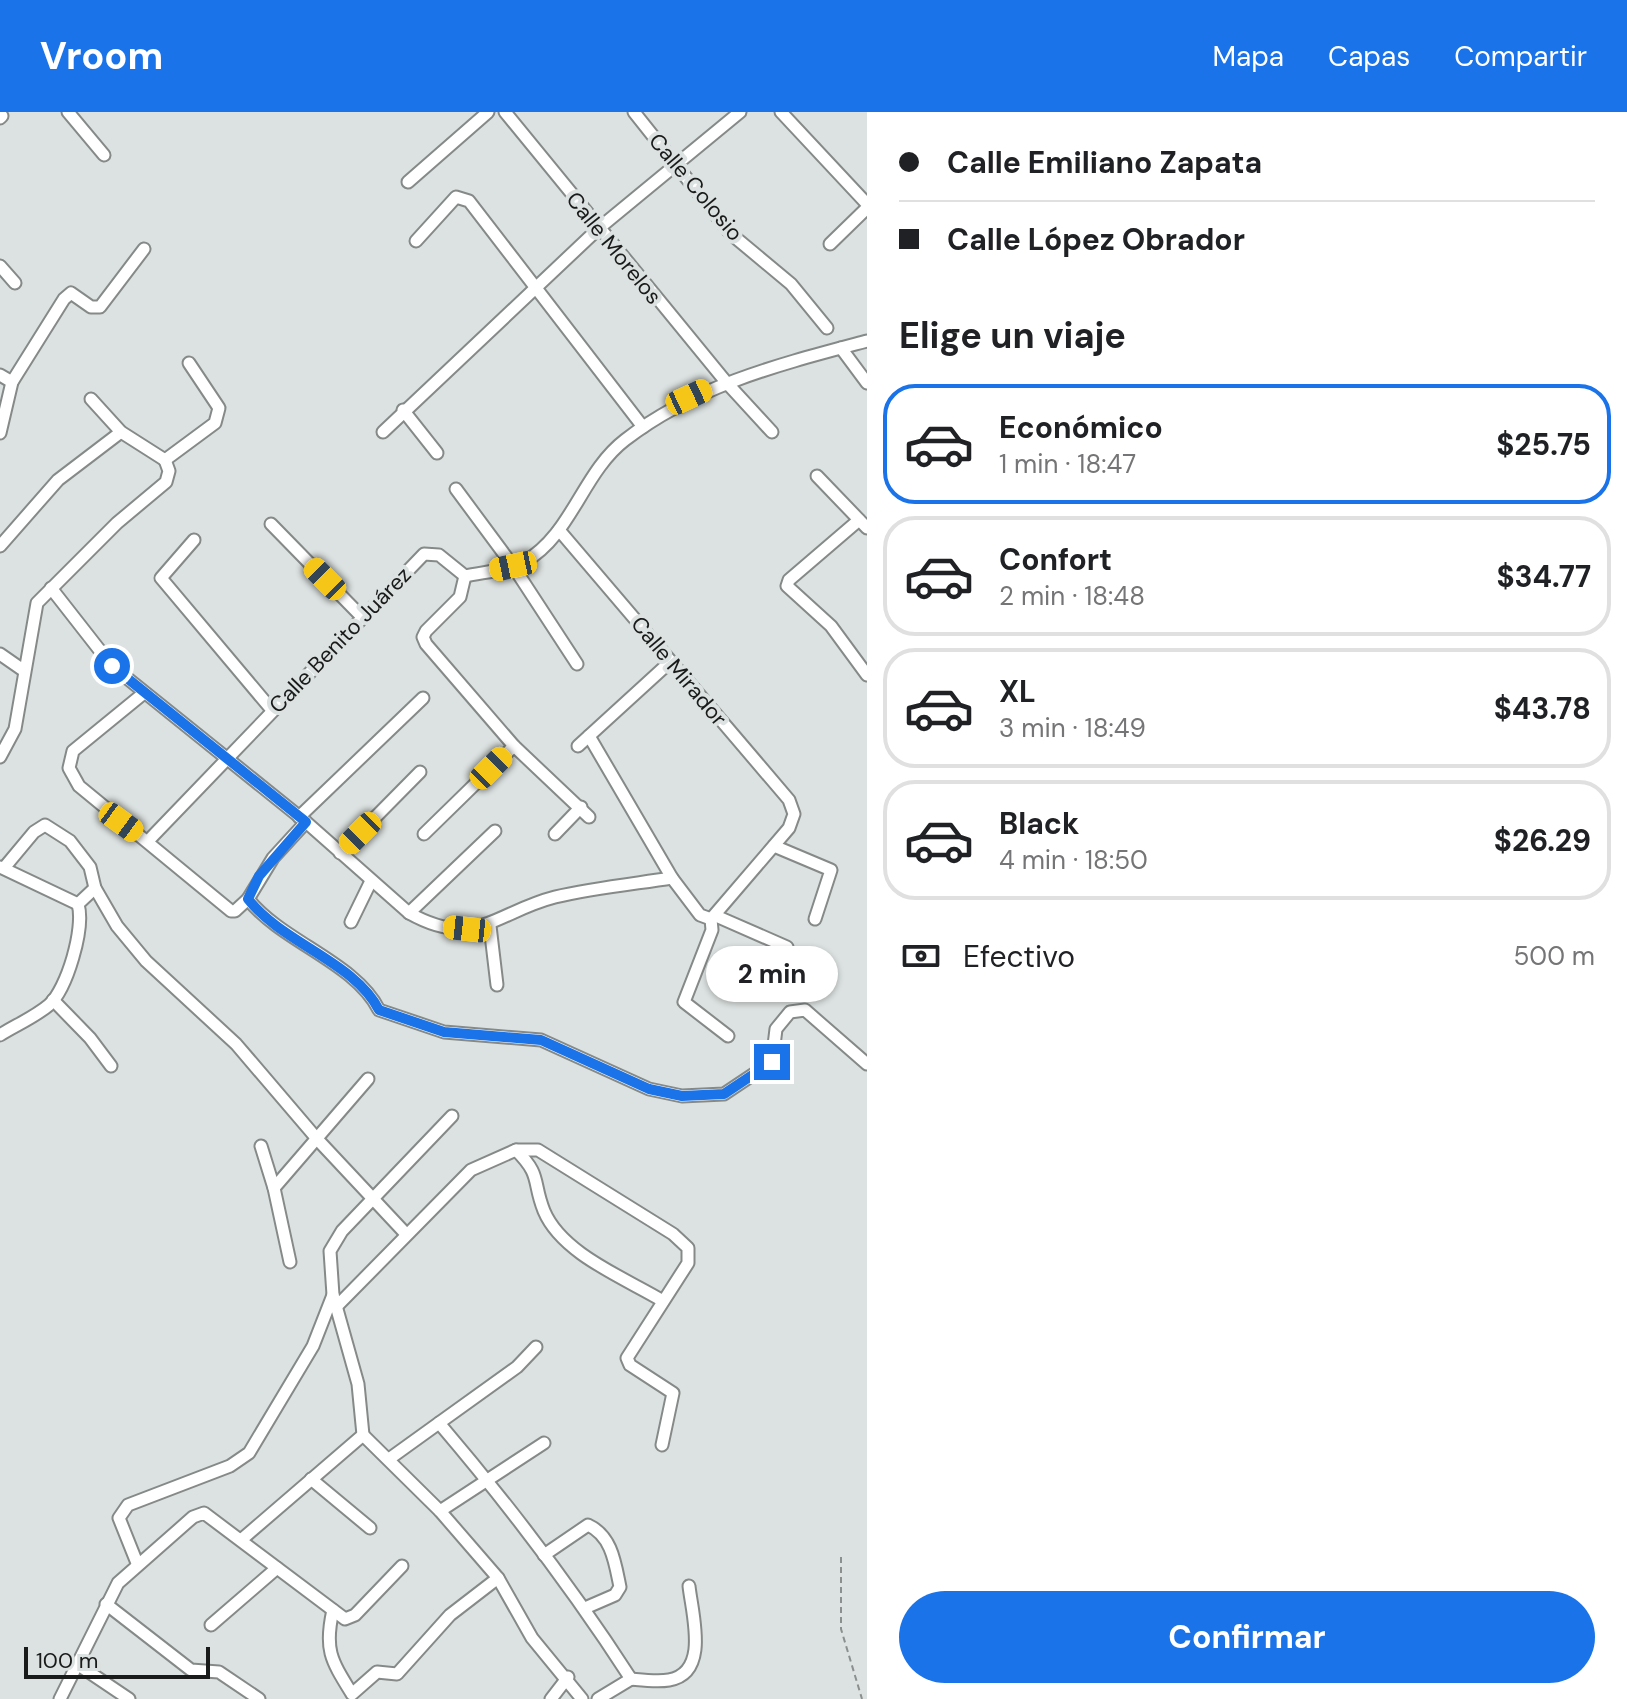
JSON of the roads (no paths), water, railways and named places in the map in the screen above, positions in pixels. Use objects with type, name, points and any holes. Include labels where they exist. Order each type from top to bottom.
[{"type":"street","points":[[68,112],[104,155]]},
{"type":"street","points":[[408,182],[488,112]]},
{"type":"street","name":"Calle Morelos","points":[[505,112],[598,229],[772,432]]},
{"type":"street","name":"Calle Colosio","points":[[634,112],[731,234],[791,284],[827,328]]},
{"type":"street","points":[[383,432],[598,229],[740,112]]},
{"type":"street","points":[[781,112],[867,206],[830,244]]},
{"type":"street","points":[[416,241],[456,197],[463,197],[538,286],[643,427]]},
{"type":"street","points":[[0,433],[12,382],[32,346],[71,293],[91,307],[100,307],[144,249]]},
{"type":"street","points":[[0,266],[15,283]]},
{"type":"street","points":[[589,817],[514,746],[423,637],[460,597],[465,576],[513,566],[543,547],[559,530],[605,459],[643,427],[689,397],[726,382],[867,341]]},
{"type":"street","points":[[841,348],[867,383]]},
{"type":"street","points":[[165,460],[215,423],[220,415],[219,408],[189,363]]},
{"type":"street","points":[[0,375],[12,382]]},
{"type":"street","points":[[0,757],[15,729],[37,603],[117,523],[166,482],[169,471],[165,460],[121,432],[91,399]]},
{"type":"street","points":[[403,410],[437,453]]},
{"type":"street","points":[[0,546],[58,480],[121,432]]},
{"type":"street","points":[[817,476],[863,524],[789,580],[787,586],[831,626],[867,675]]},
{"type":"street","points":[[456,489],[513,566],[577,664]]},
{"type":"street","points":[[271,524],[361,616]]},
{"type":"street","name":"Calle Mirador","points":[[559,530],[789,800],[794,814],[789,828],[774,846]]},
{"type":"street","points":[[194,540],[161,578],[272,710]]},
{"type":"street","name":"Calle Benito Juárez","points":[[148,841],[272,710],[334,650],[361,616],[424,554],[439,555],[465,576]]},
{"type":"street","points":[[51,588],[112,666],[302,819],[409,913],[439,926],[467,929],[490,926],[557,897],[672,878]]},
{"type":"street","points":[[0,654],[23,670]]},
{"type":"street","points":[[578,746],[670,662]]},
{"type":"street","points":[[144,693],[73,751],[69,768],[79,786],[231,911],[248,899],[259,876],[302,819],[423,698]]},
{"type":"street","points":[[589,736],[672,878],[700,915],[714,917],[787,947]]},
{"type":"street","points":[[424,834],[514,746]]},
{"type":"street","points":[[340,853],[420,772]]},
{"type":"street","points":[[555,834],[581,807]]},
{"type":"street","points":[[0,1035],[53,1000],[76,949],[82,917],[78,904],[2,867],[34,832],[45,825],[70,841],[90,867],[95,888],[117,926],[146,961],[236,1044],[318,1140],[406,1234]]},
{"type":"street","points":[[409,913],[495,831]]},
{"type":"street","points":[[728,1036],[684,1002],[712,930],[714,917],[774,846],[831,870],[815,919]]},
{"type":"street","points":[[351,922],[371,881]]},
{"type":"street","points":[[78,904],[95,888]]},
{"type":"street","points":[[248,899],[270,923],[365,988],[379,1010],[444,1032],[541,1040],[649,1089],[682,1096],[724,1094],[772,1062],[776,1029],[790,1012],[805,1010],[867,1064]]},
{"type":"street","points":[[490,926],[497,985]]},
{"type":"street","points":[[53,1000],[111,1066]]},
{"type":"street","points":[[274,1188],[368,1079]]},
{"type":"street","points":[[452,1116],[373,1199],[330,1251],[335,1300],[358,1384],[363,1435],[440,1511],[498,1578],[532,1638],[568,1677],[582,1699]]},
{"type":"street","points":[[261,1146],[274,1188],[290,1262]]},
{"type":"street","points":[[516,1150],[535,1169],[544,1211],[565,1238],[581,1252],[663,1301]]},
{"type":"street","points":[[137,1563],[119,1518],[121,1512],[128,1505],[230,1466],[249,1453],[313,1346],[335,1300],[471,1170],[516,1150],[538,1150],[673,1234],[688,1248],[688,1263],[627,1358],[630,1365],[673,1393],[662,1445]]},
{"type":"street","points":[[389,1459],[517,1367],[536,1347]]},
{"type":"street","points":[[439,1423],[585,1608],[631,1679]]},
{"type":"street","points":[[241,1540],[363,1435]]},
{"type":"street","points":[[440,1511],[544,1443]]},
{"type":"street","points":[[311,1479],[370,1528]]},
{"type":"street","points":[[60,1699],[118,1583],[137,1563],[193,1517],[204,1513],[345,1619],[355,1615],[402,1566]]},
{"type":"street","points":[[544,1555],[580,1528],[588,1525],[597,1529],[613,1551],[620,1587],[615,1595],[585,1608]]},
{"type":"street","points":[[211,1625],[277,1568]]},
{"type":"street","points":[[333,1610],[326,1638],[331,1660],[352,1694],[377,1672],[397,1674],[450,1615],[498,1578]]},
{"type":"street","points":[[598,1699],[631,1679],[669,1680],[684,1674],[692,1662],[696,1645],[689,1586]]},
{"type":"street","points":[[106,1604],[191,1670],[219,1672],[259,1699]]},
{"type":"street","points":[[77,1664],[129,1699]]},
{"type":"street","points":[[551,1699],[568,1677]]}]
